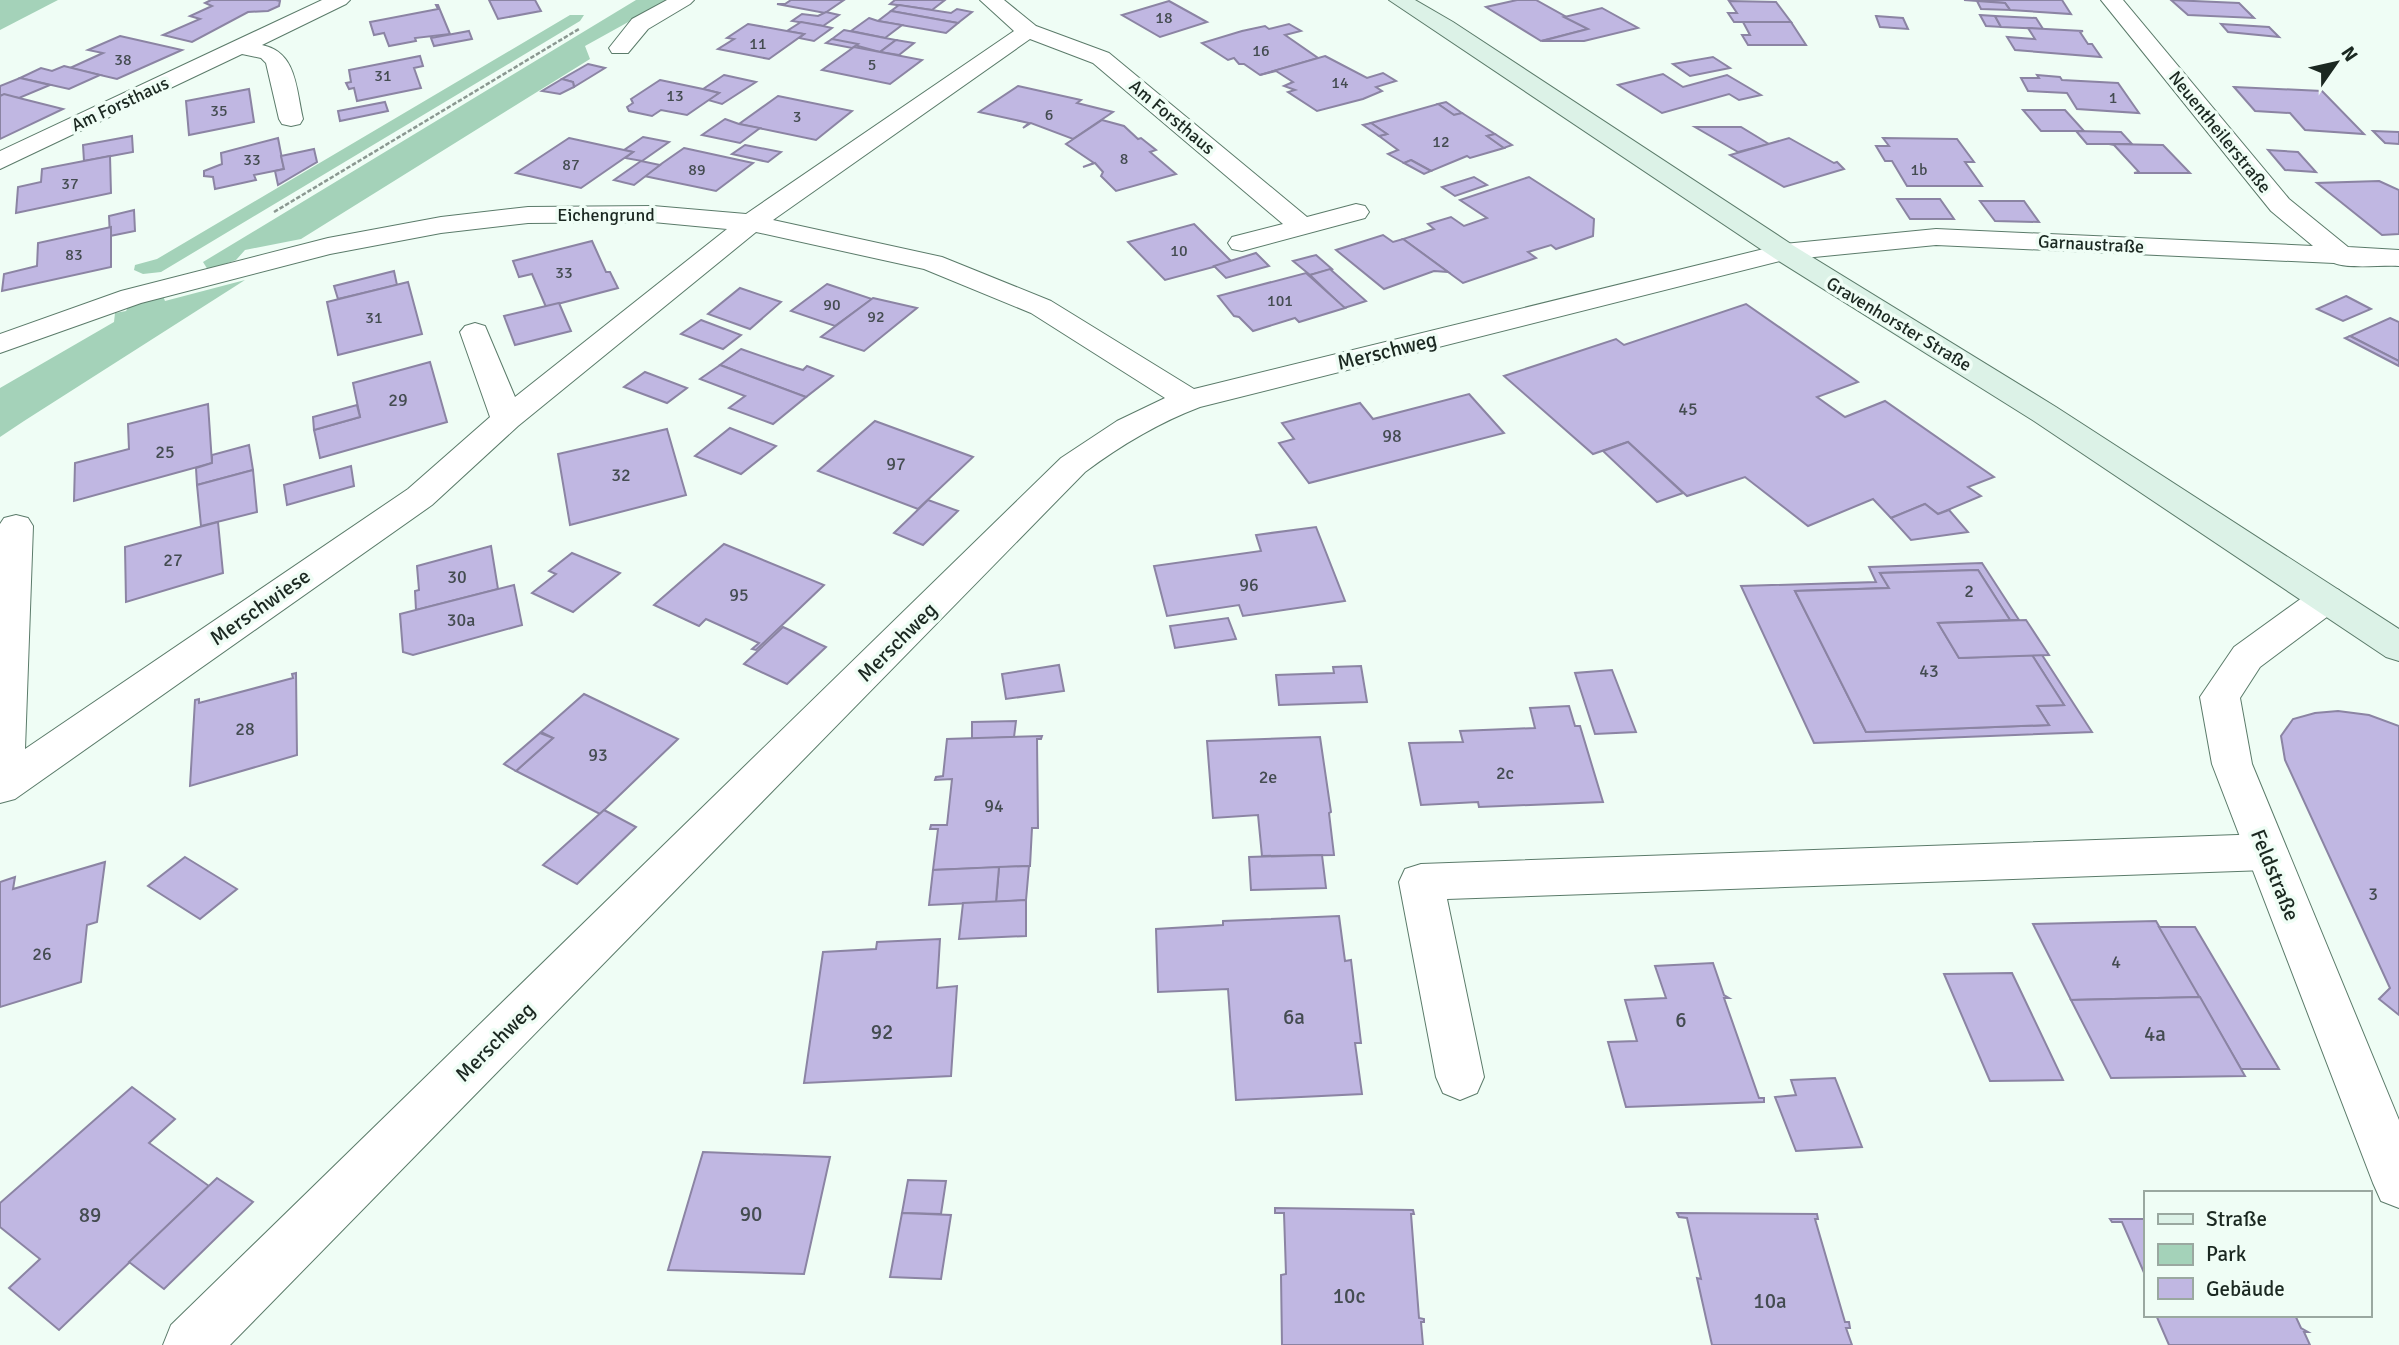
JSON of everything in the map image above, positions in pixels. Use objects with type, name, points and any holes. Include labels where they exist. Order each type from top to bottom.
[{"type":"main road","name":"Gravenhorster Straße","points":[[1400,0],[1578,114],[1784,253],[2045,414],[2399,647]]},
{"type":"street","name":"Am Forsthaus","points":[[0,161],[339,0]]},
{"type":"street","points":[[620,48],[640,24],[683,0]]},
{"type":"street","name":"Am Forsthaus","points":[[991,0],[1028,31],[1101,58],[1303,226]]},
{"type":"street","name":"Neuentheilerstraße","points":[[2112,0],[2280,205],[2337,255]]},
{"type":"street","points":[[751,223],[1028,31]]},
{"type":"street","points":[[239,47],[268,54],[277,60],[291,119]]},
{"type":"street","points":[[1242,243],[1356,212]]},
{"type":"street","name":"Eichengrund","points":[[0,344],[131,298],[328,246],[441,225],[528,215],[625,214],[751,223],[932,263],[1041,307],[1189,400]]},
{"type":"street","name":"Merschwiese","points":[[2,785],[420,497],[507,419],[751,223]]},
{"type":"street","name":"Garnaustraße","points":[[1784,253],[1936,237],[2399,258]]},
{"type":"street","name":"Merschweg","points":[[191,1345],[1073,465],[1110,437],[1156,411],[1189,400],[1784,253]]},
{"type":"street","points":[[2337,255],[2399,282]]},
{"type":"street","points":[[475,332],[507,419]]},
{"type":"street","name":"Merschwiese","points":[[2,785],[16,526]]},
{"type":"street","name":"Feldstraße","points":[[2326,599],[2247,657],[2220,697],[2232,764],[2399,1184]]},
{"type":"street","points":[[1460,1077],[1421,883],[2266,852]]},
{"type":"path","points":[[272,213],[581,27]]},
{"type":"green space","points":[[0,0],[58,0],[0,30]]},
{"type":"green space","points":[[636,0],[668,0],[585,46],[590,59],[301,239],[245,250],[236,260],[208,270],[203,262]]},
{"type":"green space","points":[[570,15],[584,15],[580,21],[161,272],[143,274],[134,270],[135,265],[157,259]]},
{"type":"green space","points":[[245,280],[0,437],[0,388],[114,322],[115,313],[126,311],[130,304],[163,296],[165,301]]},
{"type":"building","points":[[211,0],[280,1],[279,6],[268,11],[248,12],[192,42],[163,35],[200,19],[190,16],[212,6],[205,3]]},
{"type":"building","points":[[489,0],[535,0],[541,11],[498,19]]},
{"type":"building","points":[[791,0],[844,0],[825,13],[777,4],[785,4]]},
{"type":"building","points":[[895,0],[945,0],[932,10],[890,4]]},
{"type":"building","points":[[1517,0],[1536,0],[1588,29],[1541,41],[1486,7]]},
{"type":"building","points":[[1964,0],[2062,0],[2071,14],[2010,10],[2005,3]]},
{"type":"building","points":[[2171,0],[2239,3],[2254,18],[2188,15]]},
{"type":"building","points":[[1169,1],[1207,22],[1160,37],[1122,15]]},
{"type":"building","points":[[1729,1],[1776,2],[1791,22],[1734,22],[1728,13],[1737,13]]},
{"type":"building","points":[[1977,1],[2005,3],[2010,10],[1981,9]]},
{"type":"building","points":[[438,5],[450,34],[415,38],[416,41],[389,46],[384,33],[374,35],[370,22],[438,9]]},
{"type":"building","points":[[899,5],[951,13],[957,9],[972,12],[958,23],[891,11]]},
{"type":"building","points":[[1602,8],[1638,28],[1584,41],[1542,41],[1588,29],[1564,17]]},
{"type":"building","points":[[891,11],[958,23],[946,33],[878,21]]},
{"type":"building","points":[[826,12],[839,15],[823,26],[792,21],[802,14],[818,16]]},
{"type":"building","points":[[1980,15],[1995,16],[2001,27],[1986,26]]},
{"type":"building","points":[[1876,16],[1903,18],[1908,29],[1880,27]]},
{"type":"building","points":[[1995,16],[2036,18],[2043,29],[2001,27]]},
{"type":"building","points":[[869,18],[902,25],[885,38],[851,31]]},
{"type":"building","points":[[801,22],[832,28],[814,41],[799,38],[804,34],[787,31]]},
{"type":"building","points":[[1743,22],[1791,22],[1806,45],[1748,45],[1742,35],[1750,35]]},
{"type":"building","points":[[748,24],[804,34],[769,59],[718,49],[734,39],[727,38]]},
{"type":"building","points":[[1289,24],[1301,31],[1285,35],[1318,58],[1260,75],[1244,64],[1239,64],[1234,58],[1228,60],[1202,43],[1242,31]]},
{"type":"building","points":[[2221,24],[2269,27],[2279,37],[2228,32]]},
{"type":"building","points":[[2028,28],[2083,31],[2080,32],[2088,44],[2092,44],[2101,57],[2015,50],[2007,37],[2035,39]]},
{"type":"building","points":[[844,30],[896,40],[880,52],[832,39]]},
{"type":"building","points":[[469,31],[472,39],[434,46],[431,38]]},
{"type":"building","points":[[120,36],[182,50],[117,79],[70,68],[103,53],[88,50]]},
{"type":"building","points":[[832,39],[858,44],[852,48],[826,43]]},
{"type":"building","points":[[896,40],[914,43],[899,55],[880,52]]},
{"type":"building","points":[[854,47],[922,60],[890,84],[822,70]]},
{"type":"building","points":[[420,56],[423,66],[414,68],[421,88],[357,101],[354,88],[349,89],[346,83],[351,82],[349,70]]},
{"type":"building","points":[[1325,56],[1367,78],[1383,73],[1396,81],[1376,87],[1382,91],[1363,99],[1317,111],[1288,92],[1295,90],[1284,86],[1293,82],[1276,71],[1260,75]]},
{"type":"building","points":[[1713,57],[1730,68],[1690,76],[1673,64]]},
{"type":"building","points":[[588,64],[605,68],[574,87],[573,82],[562,79]]},
{"type":"building","points":[[64,66],[100,75],[69,89],[20,78],[41,68],[52,71]]},
{"type":"building","points":[[1663,74],[1683,87],[1727,75],[1761,95],[1739,100],[1729,94],[1662,113],[1618,85]]},
{"type":"building","points":[[724,75],[756,82],[722,104],[708,100],[719,93],[703,89]]},
{"type":"building","points":[[2037,75],[2060,77],[2062,80],[2118,83],[2139,113],[2077,109],[2067,93],[2028,91],[2021,78],[2039,78]]},
{"type":"building","points":[[20,78],[50,85],[19,98],[0,95],[0,86]]},
{"type":"building","points":[[562,79],[573,82],[574,87],[560,94],[542,91]]},
{"type":"building","points":[[660,80],[719,93],[687,115],[661,110],[652,116],[629,111],[627,107],[633,103],[631,99]]},
{"type":"building","points":[[1018,86],[1081,100],[1077,103],[1113,112],[1073,139],[1031,123],[1023,128],[1029,123],[979,112]]},
{"type":"building","points":[[2234,87],[2322,91],[2364,134],[2305,130],[2290,113],[2255,111]]},
{"type":"building","points":[[249,89],[254,122],[189,135],[186,101]]},
{"type":"building","points":[[4,94],[63,109],[0,139],[0,96]]},
{"type":"building","points":[[778,96],[852,111],[816,140],[739,124]]},
{"type":"building","points":[[385,102],[388,111],[340,121],[338,111]]},
{"type":"building","points":[[1446,102],[1462,113],[1454,115],[1438,104]]},
{"type":"building","points":[[1438,104],[1454,115],[1462,113],[1495,134],[1487,136],[1504,148],[1470,158],[1467,156],[1431,171],[1411,160],[1404,163],[1388,154],[1398,150],[1379,136],[1387,134],[1371,123]]},
{"type":"building","points":[[2023,110],[2065,110],[2084,131],[2041,131]]},
{"type":"building","points":[[725,119],[760,128],[740,143],[702,135]]},
{"type":"building","points":[[1102,120],[1124,126],[1138,139],[1141,138],[1156,150],[1150,152],[1176,174],[1116,191],[1101,176],[1103,172],[1095,163],[1083,167],[1094,163],[1066,144]]},
{"type":"building","points":[[1371,123],[1387,134],[1379,136],[1363,125]]},
{"type":"building","points":[[1695,127],[1741,127],[1769,144],[1738,152]]},
{"type":"building","points":[[2076,131],[2121,132],[2132,144],[2087,144]]},
{"type":"building","points":[[2373,131],[2399,132],[2399,144],[2385,143]]},
{"type":"building","points":[[1495,134],[1512,145],[1504,148],[1487,136]]},
{"type":"building","points":[[132,136],[133,152],[84,161],[83,145]]},
{"type":"building","points":[[643,137],[669,142],[642,161],[625,158],[633,152],[624,150]]},
{"type":"building","points":[[278,138],[284,169],[254,175],[256,180],[215,189],[213,177],[204,176],[204,171],[222,164],[221,153]]},
{"type":"building","points":[[569,138],[633,152],[581,188],[516,173]]},
{"type":"building","points":[[1789,138],[1834,163],[1837,162],[1844,169],[1784,187],[1730,155]]},
{"type":"building","points":[[1883,138],[1957,139],[1974,162],[1965,162],[1982,186],[1907,186],[1892,161],[1885,161],[1876,146],[1889,146]]},
{"type":"building","points":[[2109,144],[2163,145],[2190,173],[2134,173],[2139,172],[2114,145]]},
{"type":"building","points":[[745,145],[781,152],[768,162],[732,154]]},
{"type":"building","points":[[684,148],[753,163],[716,191],[644,176]]},
{"type":"building","points":[[314,149],[317,162],[278,185],[275,171],[284,169],[281,156]]},
{"type":"building","points":[[2268,150],[2298,152],[2316,172],[2285,170]]},
{"type":"building","points":[[110,156],[111,193],[16,213],[18,187],[41,182],[42,169]]},
{"type":"building","points":[[1411,160],[1431,171],[1424,174],[1404,163]]},
{"type":"building","points":[[641,161],[660,165],[634,185],[614,180]]},
{"type":"building","points":[[1474,177],[1487,185],[1455,196],[1442,187]]},
{"type":"building","points":[[1529,177],[1594,219],[1593,236],[1556,249],[1551,245],[1528,252],[1536,258],[1463,283],[1403,239],[1434,229],[1428,224],[1451,217],[1464,226],[1487,218],[1460,200]]},
{"type":"building","points":[[2379,181],[2399,190],[2399,234],[2382,235],[2317,183]]},
{"type":"building","points":[[1897,199],[1940,199],[1954,219],[1910,219]]},
{"type":"building","points":[[1980,201],[2024,201],[2039,222],[1995,221]]},
{"type":"building","points":[[134,210],[135,231],[110,236],[109,216]]},
{"type":"building","points":[[1194,224],[1232,262],[1165,280],[1128,242]]},
{"type":"building","points":[[111,227],[111,267],[2,291],[4,274],[37,266],[38,243]]},
{"type":"building","points":[[1383,235],[1393,242],[1403,239],[1448,272],[1434,271],[1384,289],[1336,250]]},
{"type":"building","points":[[592,241],[606,272],[610,272],[618,288],[546,307],[532,274],[519,277],[513,261]]},
{"type":"building","points":[[1256,253],[1269,266],[1226,278],[1214,266]]},
{"type":"building","points":[[1316,255],[1332,269],[1310,275],[1293,261]]},
{"type":"building","points":[[1330,269],[1366,301],[1344,308],[1310,275]]},
{"type":"building","points":[[394,271],[397,285],[338,299],[334,286]]},
{"type":"building","points":[[1306,273],[1345,308],[1299,322],[1295,318],[1253,331],[1239,317],[1234,316],[1218,296]]},
{"type":"building","points":[[408,282],[422,334],[338,355],[327,302]]},
{"type":"building","points":[[827,284],[872,299],[835,326],[791,311]]},
{"type":"building","points":[[740,288],[781,302],[750,329],[708,314]]},
{"type":"building","points":[[2346,296],[2371,309],[2343,321],[2317,309]]},
{"type":"building","points":[[873,298],[917,308],[864,351],[821,337]]},
{"type":"building","points":[[559,303],[571,331],[515,345],[504,316]]},
{"type":"building","points":[[1746,304],[1858,382],[1817,397],[1845,417],[1885,401],[1994,477],[1968,487],[1981,496],[1938,514],[1925,504],[1891,518],[1873,499],[1808,526],[1745,477],[1687,496],[1628,442],[1593,454],[1504,376],[1616,339],[1624,345]]},
{"type":"building","points":[[2390,318],[2399,322],[2399,361],[2350,336]]},
{"type":"building","points":[[701,320],[741,335],[723,349],[681,334]]},
{"type":"building","points":[[2350,336],[2399,361],[2399,366],[2345,338]]},
{"type":"building","points":[[741,349],[803,370],[807,366],[833,376],[806,397],[720,365]]},
{"type":"building","points":[[430,362],[447,422],[320,458],[314,430],[360,417],[353,383]]},
{"type":"building","points":[[720,365],[806,397],[773,424],[729,408],[745,396],[700,379]]},
{"type":"building","points":[[645,372],[687,388],[667,403],[624,387]]},
{"type":"building","points":[[1469,394],[1504,433],[1309,483],[1279,443],[1294,439],[1282,423],[1360,403],[1373,419]]},
{"type":"building","points":[[208,404],[212,463],[74,501],[75,463],[129,449],[128,424]]},
{"type":"building","points":[[357,405],[360,417],[314,430],[313,417]]},
{"type":"building","points":[[875,421],[973,457],[918,509],[818,471]]},
{"type":"building","points":[[730,428],[776,446],[741,474],[695,456]]},
{"type":"building","points":[[667,429],[686,495],[570,525],[558,454]]},
{"type":"building","points":[[1628,442],[1683,493],[1657,502],[1603,451]]},
{"type":"building","points":[[249,445],[253,470],[197,485],[196,468],[212,463],[212,455]]},
{"type":"building","points":[[351,466],[354,486],[287,505],[284,485]]},
{"type":"building","points":[[253,470],[257,512],[201,526],[197,485]]},
{"type":"building","points":[[928,500],[958,511],[923,545],[894,533]]},
{"type":"building","points":[[1925,504],[1938,514],[1949,510],[1968,532],[1911,540],[1891,518]]},
{"type":"building","points":[[218,522],[223,573],[126,602],[125,547]]},
{"type":"building","points":[[1316,527],[1345,601],[1243,616],[1239,605],[1167,616],[1154,566],[1261,551],[1256,535]]},
{"type":"building","points":[[724,544],[824,585],[756,650],[752,649],[759,643],[706,619],[699,626],[654,605]]},
{"type":"building","points":[[491,546],[498,589],[416,610],[415,591],[419,590],[417,566]]},
{"type":"building","points":[[572,553],[620,573],[573,612],[532,593],[556,574],[549,571]]},
{"type":"building","points":[[1982,563],[2019,620],[2010,620],[1978,570],[1880,573],[1889,588],[1795,591],[1866,732],[2049,725],[2037,706],[2064,705],[2032,655],[2042,655],[2092,732],[1814,743],[1741,586],[1876,582],[1869,567]]},
{"type":"building","points":[[1978,570],[2010,620],[1938,623],[1959,658],[2032,655],[2064,705],[2037,706],[2049,725],[1866,732],[1795,591],[1889,588],[1880,573]]},
{"type":"building","points":[[514,585],[522,625],[413,655],[403,652],[400,614]]},
{"type":"building","points":[[1228,618],[1236,639],[1175,648],[1170,626]]},
{"type":"building","points":[[2026,620],[2049,655],[1959,658],[1938,623]]},
{"type":"building","points":[[783,627],[826,647],[787,684],[744,664]]},
{"type":"building","points":[[1059,665],[1064,691],[1006,699],[1002,674]]},
{"type":"building","points":[[1361,666],[1367,702],[1279,705],[1276,675],[1334,673],[1333,667]]},
{"type":"building","points":[[1612,670],[1636,732],[1595,734],[1575,673]]},
{"type":"building","points":[[296,673],[297,755],[190,786],[195,700],[199,699],[199,703],[293,678],[292,674]]},
{"type":"building","points":[[584,694],[678,739],[600,814],[516,771],[553,738],[541,732]]},
{"type":"building","points":[[1569,706],[1575,726],[1580,726],[1603,802],[1479,807],[1478,802],[1421,805],[1409,743],[1463,742],[1460,731],[1535,728],[1530,708]]},
{"type":"building","points":[[2338,711],[2369,715],[2399,726],[2399,1015],[2379,999],[2390,988],[2285,760],[2281,736],[2293,719]]},
{"type":"building","points":[[1016,721],[1014,737],[972,739],[972,722]]},
{"type":"building","points":[[540,733],[553,738],[516,771],[504,764]]},
{"type":"building","points":[[1042,736],[1037,739],[1038,828],[1032,828],[1030,866],[933,870],[938,829],[930,829],[931,825],[947,825],[952,779],[935,780],[936,777],[943,776],[947,739]]},
{"type":"building","points":[[1320,737],[1334,855],[1262,856],[1258,815],[1213,818],[1207,741]]},
{"type":"building","points":[[604,810],[636,827],[577,884],[543,865]]},
{"type":"building","points":[[1322,855],[1326,888],[1251,890],[1249,857]]},
{"type":"building","points":[[185,857],[237,889],[200,919],[148,886]]},
{"type":"building","points":[[105,862],[97,922],[87,925],[81,982],[0,1007],[0,882],[15,877],[13,889]]},
{"type":"building","points":[[1029,866],[1026,900],[996,902],[999,867]]},
{"type":"building","points":[[999,867],[996,902],[929,905],[933,870]]},
{"type":"building","points":[[1026,900],[1026,936],[959,939],[963,903]]},
{"type":"building","points":[[1339,916],[1345,961],[1351,960],[1361,1043],[1355,1043],[1362,1094],[1236,1100],[1228,989],[1158,992],[1156,929],[1223,925],[1223,921]]},
{"type":"building","points":[[2156,921],[2200,997],[2071,1000],[2033,924]]},
{"type":"building","points":[[2159,927],[2195,927],[2279,1069],[2241,1069]]},
{"type":"building","points":[[940,939],[937,988],[957,986],[951,1076],[804,1083],[823,952],[876,949],[877,942]]},
{"type":"building","points":[[1713,963],[1724,995],[1729,998],[1724,998],[1759,1098],[1764,1098],[1764,1102],[1626,1107],[1608,1042],[1637,1041],[1625,1000],[1666,998],[1655,966]]},
{"type":"building","points":[[2012,973],[2063,1080],[1990,1081],[1944,974]]},
{"type":"building","points":[[2200,997],[2245,1076],[2111,1078],[2071,1000]]},
{"type":"building","points":[[1835,1078],[1862,1147],[1796,1151],[1775,1097],[1796,1095],[1791,1080]]},
{"type":"building","points":[[132,1087],[175,1119],[149,1143],[209,1186],[59,1330],[9,1288],[40,1259],[0,1227],[0,1203]]},
{"type":"building","points":[[703,1152],[830,1157],[804,1274],[668,1270]]},
{"type":"building","points":[[217,1178],[253,1202],[164,1289],[129,1262]]},
{"type":"building","points":[[908,1180],[946,1181],[941,1214],[902,1213]]},
{"type":"building","points":[[1275,1208],[1413,1210],[1414,1214],[1411,1214],[1419,1318],[1424,1319],[1424,1322],[1421,1322],[1423,1345],[1282,1345],[1281,1275],[1286,1274],[1284,1213],[1275,1213]]},
{"type":"building","points":[[902,1213],[951,1215],[941,1279],[890,1277]]},
{"type":"building","points":[[1677,1213],[1817,1214],[1818,1219],[1815,1219],[1845,1322],[1849,1322],[1850,1328],[1846,1328],[1852,1345],[1712,1345],[1687,1218],[1679,1217]]},
{"type":"building","points":[[2110,1219],[2144,1219],[2144,1273],[2122,1222],[2112,1222]]},
{"type":"building","points":[[2157,1317],[2296,1317],[2301,1328],[2308,1332],[2304,1332],[2310,1345],[2169,1345]]}]
